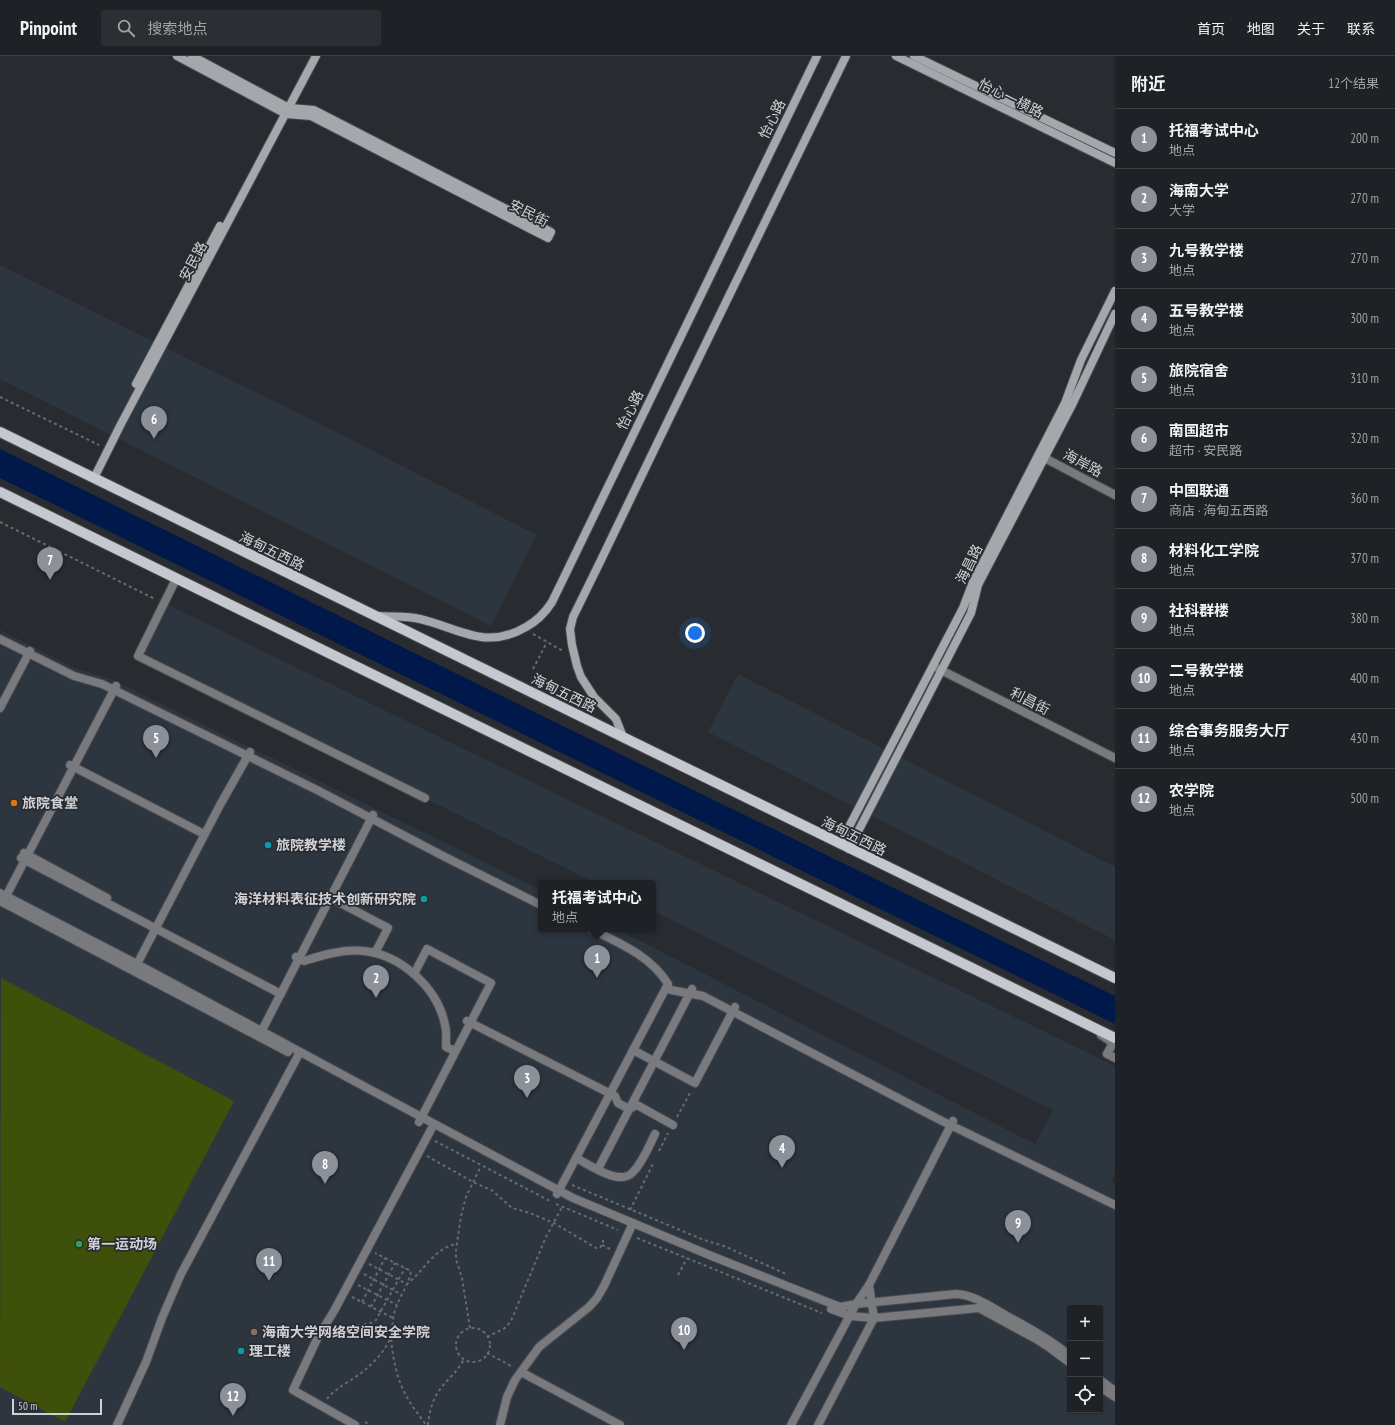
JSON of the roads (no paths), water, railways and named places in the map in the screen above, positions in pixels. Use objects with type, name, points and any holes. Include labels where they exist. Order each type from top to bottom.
[{"type":"main road","name":"海甸五西路","points":[[0,432],[1115,978]]},
{"type":"main road","points":[[0,492],[1115,1038]]},
{"type":"street","name":"安民街","points":[[178,56],[285,109],[311,116],[548,238],[551,232],[314,110],[285,109],[192,56]]},
{"type":"street","name":"安民路","points":[[91,477],[121,424],[285,109],[310,56]]},
{"type":"street","name":"安民路","points":[[91,477],[104,447],[285,109],[316,56]]},
{"type":"street","name":"怡心路","points":[[374,616],[419,619],[480,637],[495,638],[507,636],[523,629],[537,620],[544,613],[552,602],[817,56]]},
{"type":"street","points":[[623,737],[616,719],[594,697],[581,677],[572,645],[570,629],[572,617],[846,56]]},
{"type":"street","name":"怡心一横路","points":[[896,56],[1115,163]]},
{"type":"street","name":"怡心一横路","points":[[914,56],[1115,153]]},
{"type":"street","name":"海昌路","points":[[849,848],[970,613],[978,585],[1042,456],[1081,360],[1115,292]]},
{"type":"street","name":"海昌路","points":[[840,844],[963,608],[973,582],[1042,456],[1072,405],[1115,314]]},
{"type":"street","name":"海岸路","points":[[1042,456],[1115,495]]},
{"type":"street","points":[[176,579],[138,656],[425,798]]},
{"type":"street","points":[[0,635],[74,676],[113,687],[538,898]]},
{"type":"street","points":[[0,639],[27,651]]},
{"type":"street","points":[[0,697],[27,651]]},
{"type":"street","points":[[0,708],[27,651]]},
{"type":"street","name":"利昌街","points":[[933,666],[1115,758]]},
{"type":"street","points":[[113,687],[2,897],[560,1194],[712,1262],[850,1316],[874,1318],[979,1308],[1036,1338],[1067,1361]]},
{"type":"street","points":[[134,966],[202,835],[247,753]]},
{"type":"street","points":[[71,768],[202,835]]},
{"type":"street","points":[[258,1033],[370,815]]},
{"type":"street","points":[[370,815],[445,857],[538,903]]},
{"type":"street","points":[[24,857],[280,991]]},
{"type":"street","points":[[328,896],[388,928],[375,953]]},
{"type":"street","points":[[596,932],[640,956],[656,968],[669,987],[690,991],[734,1009],[952,1123],[1115,1205]]},
{"type":"street","points":[[560,1194],[669,987],[663,970],[647,955],[606,932]]},
{"type":"street","points":[[414,974],[427,949],[487,980],[470,1019],[418,1118]]},
{"type":"street","points":[[297,958],[304,961],[343,951],[364,951],[375,953],[396,962],[414,974],[426,986],[441,1012],[445,1025],[446,1047],[453,1050]]},
{"type":"street","points":[[598,1169],[690,991]]},
{"type":"street","points":[[636,1051],[695,1083],[734,1009]]},
{"type":"street","points":[[470,1019],[613,1093],[618,1103],[629,1109]]},
{"type":"street","points":[[1087,1025],[1113,1043],[1107,1054],[1115,1058]]},
{"type":"street","points":[[117,1425],[146,1362],[162,1318],[182,1274],[300,1055]]},
{"type":"street","points":[[123,1425],[150,1366],[179,1290],[300,1055]]},
{"type":"street","points":[[629,1109],[637,1105],[673,1125]]},
{"type":"street","points":[[952,1123],[1115,1200]]},
{"type":"street","points":[[791,1425],[856,1304],[869,1285],[952,1123]]},
{"type":"street","points":[[359,1423],[293,1390],[318,1338],[433,1126]]},
{"type":"street","points":[[578,1159],[614,1177],[620,1178],[630,1175],[639,1164],[655,1134]]},
{"type":"street","points":[[560,1194],[569,1183],[578,1159]]},
{"type":"street","points":[[632,1225],[840,1307],[872,1302],[965,1294],[983,1302],[1039,1334],[1067,1354]]},
{"type":"street","points":[[500,1425],[507,1397],[515,1380],[539,1347],[589,1307],[597,1298],[632,1225]]},
{"type":"street","points":[[818,1425],[874,1318],[869,1285]]},
{"type":"street","points":[[521,1372],[620,1425]]},
{"type":"street","points":[[1103,1382],[1115,1390]]},
{"type":"street","points":[[1103,1389],[1115,1397]]},
{"type":"water","points":[[0,449],[1115,996],[1115,1024],[0,478]]},
{"type":"place","name":"南国超市","points":[[154,439]]},
{"type":"place","name":"中国联通","points":[[50,580]]},
{"type":"place","name":"旅院宿舍","points":[[156,758]]},
{"type":"place","name":"旅院食堂","points":[[14,803]]},
{"type":"place","name":"旅院教学楼","points":[[268,845]]},
{"type":"place","name":"海洋材料表征技术创新研究院","points":[[424,899]]},
{"type":"place","name":"托福考试中心","points":[[597,978]]},
{"type":"place","name":"海南大学","points":[[376,998]]},
{"type":"place","name":"九号教学楼","points":[[527,1098]]},
{"type":"place","name":"五号教学楼","points":[[782,1168]]},
{"type":"place","name":"材料化工学院","points":[[325,1184]]},
{"type":"place","name":"社科群楼","points":[[1018,1243]]},
{"type":"place","name":"第一运动场","points":[[79,1244]]},
{"type":"place","name":"综合事务服务大厅","points":[[269,1281]]},
{"type":"place","name":"海南大学网络空间安全学院","points":[[254,1332]]},
{"type":"place","name":"二号教学楼","points":[[684,1350]]},
{"type":"place","name":"理工楼","points":[[241,1351]]},
{"type":"place","name":"农学院","points":[[233,1416]]}]
